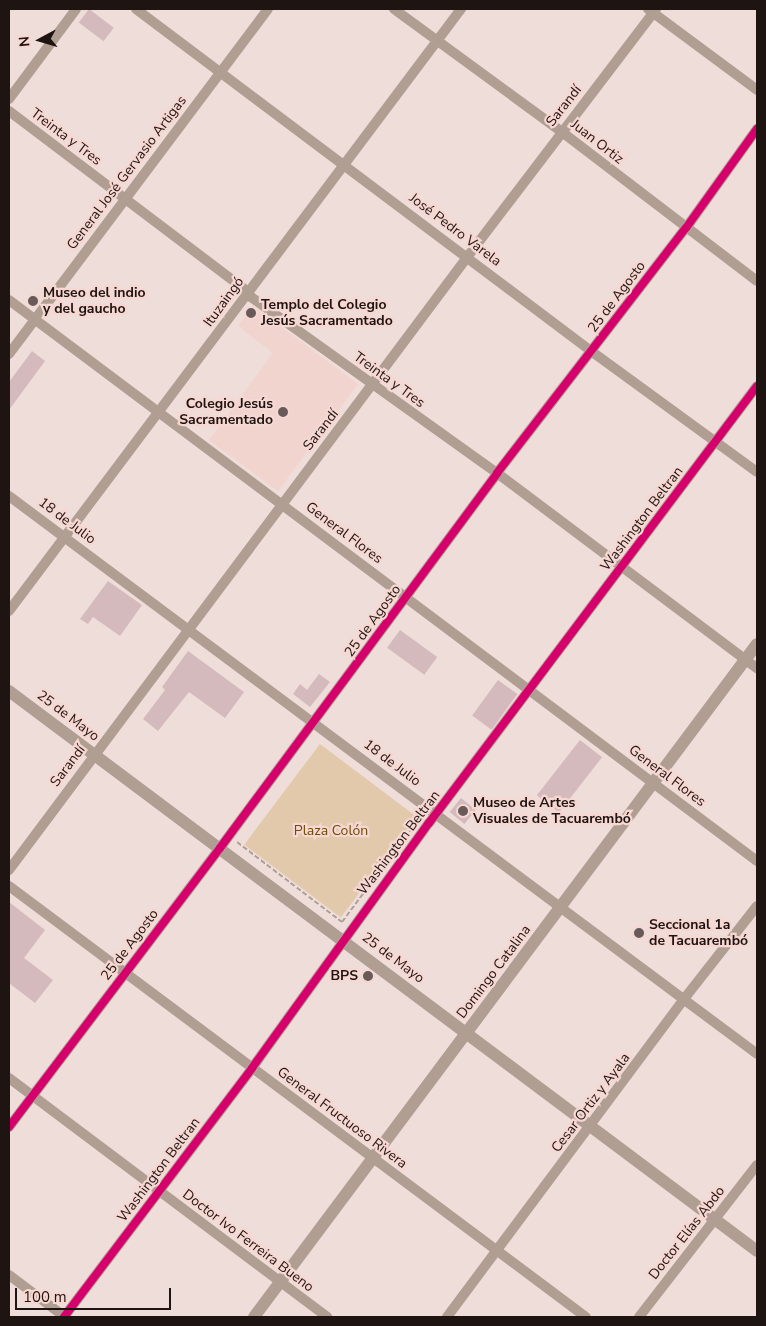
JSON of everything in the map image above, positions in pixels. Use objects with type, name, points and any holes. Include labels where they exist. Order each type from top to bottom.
[{"type":"street","points":[[9,99],[76,9]]},
{"type":"street","name":"José Pedro Varela","points":[[136,9],[468,256],[591,351],[757,472]]},
{"type":"street","name":"General José Gervasio Artigas","points":[[9,354],[268,9]]},
{"type":"street","name":"Juan Ortiz","points":[[394,9],[562,132],[757,281]]},
{"type":"street","name":"Ituzaingó","points":[[9,611],[159,414],[248,292],[461,9]]},
{"type":"street","points":[[653,10],[757,90]]},
{"type":"street","name":"Sarandí","points":[[9,870],[653,10]]},
{"type":"street","name":"Treinta y Tres","points":[[9,111],[248,292],[251,297],[497,473],[757,668]]},
{"type":"street","name":"25 de Agosto","points":[[9,1127],[220,848],[497,473],[686,228],[757,130]]},
{"type":"street","name":"General Flores","points":[[9,300],[159,414],[530,688],[757,861]]},
{"type":"street","name":"Washington Beltran","points":[[64,1317],[252,1068],[343,939],[436,813],[757,386]]},
{"type":"street","name":"18 de Julio","points":[[9,496],[189,628],[757,1054]]},
{"type":"street","name":"Domingo Catalina","points":[[254,1317],[562,908],[757,644]]},
{"type":"street","name":"25 de Mayo","points":[[9,691],[343,939],[757,1251]]},
{"type":"street","name":"General Fructuoso Rivera","points":[[9,886],[586,1317]]},
{"type":"street","name":"Cesar Ortiz y Ayala","points":[[447,1317],[684,999],[757,906]]},
{"type":"street","name":"Doctor Ivo Ferreira Bueno","points":[[9,1078],[327,1317]]},
{"type":"street","name":"Doctor Elías Abdo","points":[[640,1317],[757,1165]]},
{"type":"street","points":[[9,1275],[64,1317]]},
{"type":"path","points":[[236,844],[342,922],[415,824]]},
{"type":"shaded area","name":"Colegio Jesús Sacramentado","points":[[253,306],[358,384],[278,491],[209,440],[273,353],[238,326]]},
{"type":"green space","name":"Plaza Colón","points":[[320,744],[417,817],[341,917],[244,845]]},
{"type":"building","points":[[89,9],[114,28],[104,41],[79,23]]},
{"type":"building","points":[[32,351],[45,361],[9,410],[9,382]]},
{"type":"building","points":[[108,581],[142,605],[120,636],[93,617],[88,624],[80,619]]},
{"type":"building","points":[[400,630],[437,657],[424,675],[387,648]]},
{"type":"building","points":[[188,651],[244,692],[225,718],[189,692],[158,731],[143,719],[165,690],[162,687]]},
{"type":"building","points":[[319,674],[330,682],[310,707],[293,694],[300,684],[307,690]]},
{"type":"building","points":[[498,680],[517,694],[492,730],[472,716]]},
{"type":"building","points":[[580,740],[602,757],[559,812],[537,795]]},
{"type":"building","name":"Museo de Artes Visuales de Tacuarembó","points":[[461,798],[476,810],[464,824],[450,812]]},
{"type":"building","points":[[9,902],[45,930],[24,958],[53,980],[35,1003],[9,983]]},
{"type":"cycle path","points":[[9,1127],[220,848],[497,473],[686,228],[757,129]]},
{"type":"cycle path","points":[[64,1317],[252,1068],[429,823],[757,386]]},
{"type":"place","name":"Museo del indio y del gaucho","points":[[33,301]]},
{"type":"place","name":"Templo del Colegio Jesús Sacramentado","points":[[251,313]]},
{"type":"place","name":"Colegio Jesús Sacramentado","points":[[283,412]]},
{"type":"place","name":"Museo de Artes Visuales de Tacuarembó","points":[[463,811]]},
{"type":"place","name":"Seccional 1a de Tacuarembó","points":[[639,933]]},
{"type":"place","name":"BPS","points":[[368,976]]}]
